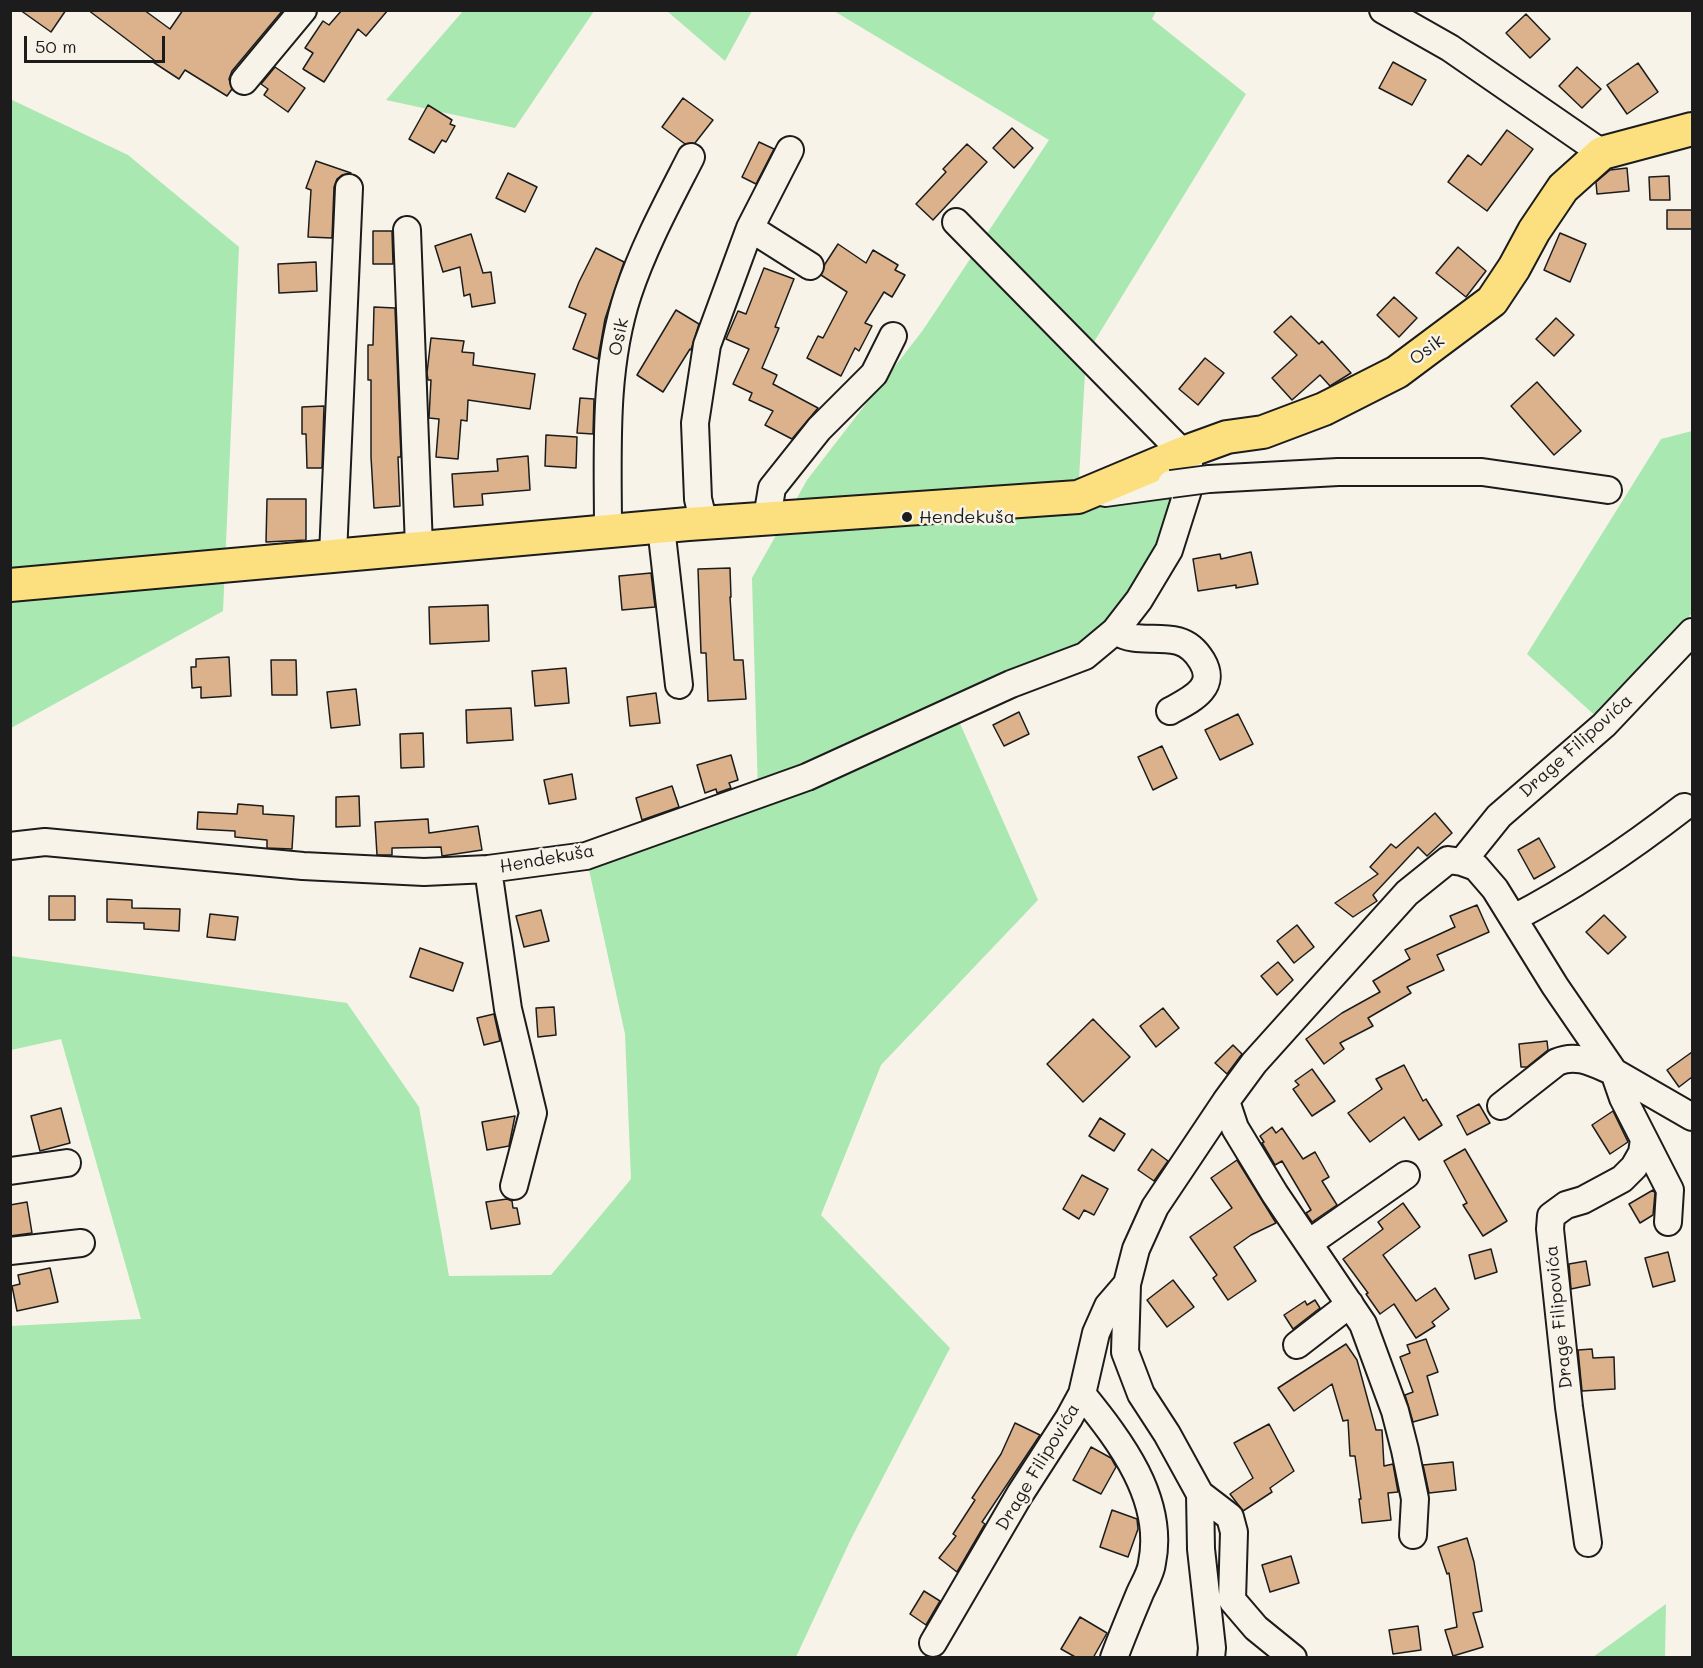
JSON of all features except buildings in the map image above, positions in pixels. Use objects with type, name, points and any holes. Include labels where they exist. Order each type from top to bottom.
[{"type":"main road","name":"Osik","points":[[10,585],[661,526],[1078,497],[1227,437],[1263,432],[1324,409],[1397,372],[1492,302],[1534,231],[1563,188],[1602,153],[1692,129]]},
{"type":"street","points":[[244,81],[303,10]]},
{"type":"street","points":[[1383,10],[1450,48],[1602,153]]},
{"type":"street","points":[[704,523],[698,499],[695,423],[707,345],[750,228],[790,150]]},
{"type":"street","name":"Osik","points":[[608,531],[609,422],[613,360],[625,306],[651,236],[691,157]]},
{"type":"street","points":[[333,555],[349,188]]},
{"type":"street","points":[[956,222],[1187,452]]},
{"type":"street","points":[[750,228],[810,266]]},
{"type":"street","points":[[407,230],[419,548]]},
{"type":"street","points":[[767,518],[772,488],[819,429],[874,375],[892,336]]},
{"type":"street","name":"Hendekuša","points":[[10,846],[45,842],[303,866],[402,871],[488,869],[586,856],[807,777],[1011,684],[1085,656],[1115,631],[1139,600],[1169,550],[1188,490],[1187,452]]},
{"type":"street","points":[[1078,497],[1209,479],[1338,472],[1482,472],[1608,490]]},
{"type":"street","points":[[661,526],[679,685]]},
{"type":"street","points":[[1115,631],[1126,638],[1177,641],[1197,653],[1207,670],[1204,686],[1194,697],[1170,711]]},
{"type":"street","name":"Drage Filipovića","points":[[1293,1658],[1256,1628],[1232,1600],[1234,1532],[1230,1517],[1200,1494],[1142,1394],[1125,1352],[1127,1284],[1136,1249],[1155,1207],[1226,1101],[1287,1025],[1407,893],[1448,860],[1462,862],[1499,816],[1604,725],[1692,632]]},
{"type":"street","points":[[1514,918],[1544,902],[1634,844],[1684,807]]},
{"type":"street","points":[[1462,862],[1476,867],[1495,889],[1555,986],[1614,1072],[1623,1098],[1670,1190],[1668,1222]]},
{"type":"street","name":"Hendekuša","points":[[488,869],[508,1009],[533,1113],[514,1186]]},
{"type":"street","points":[[1501,1106],[1557,1062],[1568,1057],[1577,1057],[1614,1072],[1692,1117]]},
{"type":"street","points":[[1226,1101],[1235,1128],[1275,1194],[1363,1324],[1395,1411],[1415,1499],[1413,1535]]},
{"type":"street","name":"Drage Filipovića","points":[[1588,1543],[1569,1407],[1550,1229],[1551,1216],[1566,1205],[1583,1200],[1622,1179],[1634,1167],[1642,1153],[1644,1139]]},
{"type":"street","points":[[10,1171],[67,1163]]},
{"type":"street","points":[[1309,1243],[1406,1175]]},
{"type":"street","points":[[10,1251],[81,1243]]},
{"type":"street","name":"Drage Filipovića","points":[[933,1643],[1020,1494],[1082,1394],[1096,1333],[1108,1306],[1127,1284]]},
{"type":"street","points":[[1297,1345],[1350,1304]]},
{"type":"street","points":[[1082,1394],[1136,1467],[1151,1511],[1152,1564],[1114,1658]]},
{"type":"street","name":"Drage Filipovića","points":[[1200,1494],[1201,1549],[1212,1648],[1211,1658]]},
{"type":"green space","points":[[463,11],[594,11],[515,128],[386,100]]},
{"type":"green space","points":[[667,11],[752,11],[725,61]]},
{"type":"green space","points":[[834,11],[1156,11],[1152,19],[1246,94],[1086,355],[1078,497],[1188,490],[1115,631],[954,710],[1038,900],[881,1065],[821,1215],[950,1348],[851,1539],[796,1657],[11,1658],[11,1326],[141,1319],[61,1039],[11,1050],[11,956],[347,1003],[419,1107],[449,1276],[551,1275],[631,1179],[625,1034],[586,856],[758,794],[752,578],[807,480],[923,330],[1049,140]]},
{"type":"green space","points":[[10,99],[128,155],[239,247],[223,611],[11,728]]},
{"type":"green space","points":[[1692,431],[1692,613],[1601,721],[1527,654],[1661,439]]},
{"type":"green space","points":[[1666,1604],[1665,1657],[1593,1657]]},
{"type":"place","name":"Hendekuša","points":[[907,517]]}]
